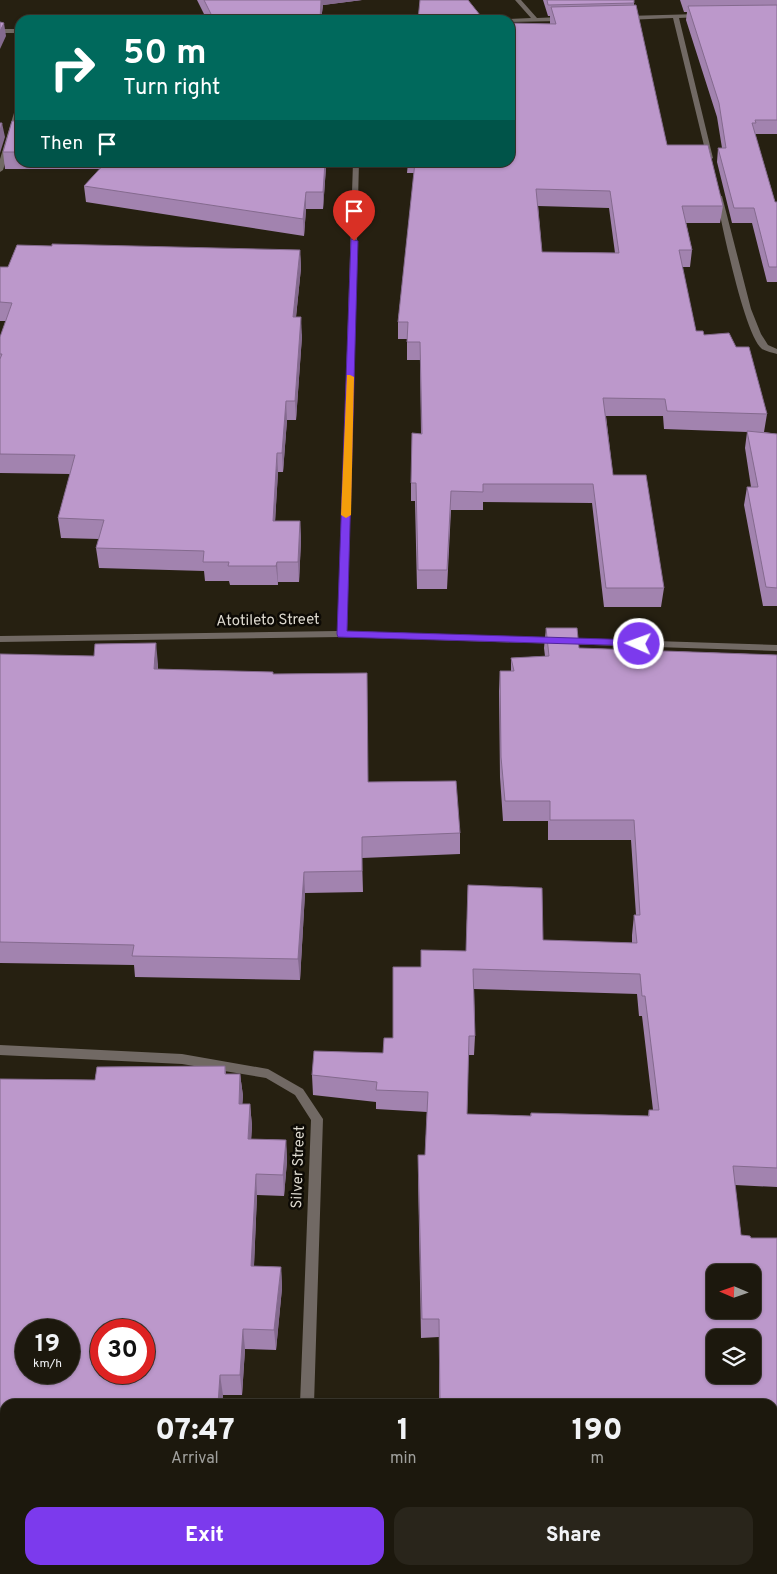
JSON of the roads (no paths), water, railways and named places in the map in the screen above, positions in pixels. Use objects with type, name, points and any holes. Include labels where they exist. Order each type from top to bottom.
[{"type":"street","points":[[518,0],[535,19]]},
{"type":"street","points":[[620,18],[703,16]]},
{"type":"street","points":[[676,17],[712,168]]},
{"type":"street","points":[[515,20],[572,19]]},
{"type":"street","points":[[0,31],[15,31]]},
{"type":"street","points":[[0,170],[15,120]]},
{"type":"street","points":[[342,634],[356,167]]},
{"type":"street","points":[[717,186],[746,309],[765,347],[777,352]]},
{"type":"street","name":"Atotileto Street","points":[[0,639],[342,634],[777,648]]},
{"type":"street","name":"Silver Street","points":[[0,1050],[182,1059],[268,1074],[300,1092],[317,1118],[307,1399]]}]
